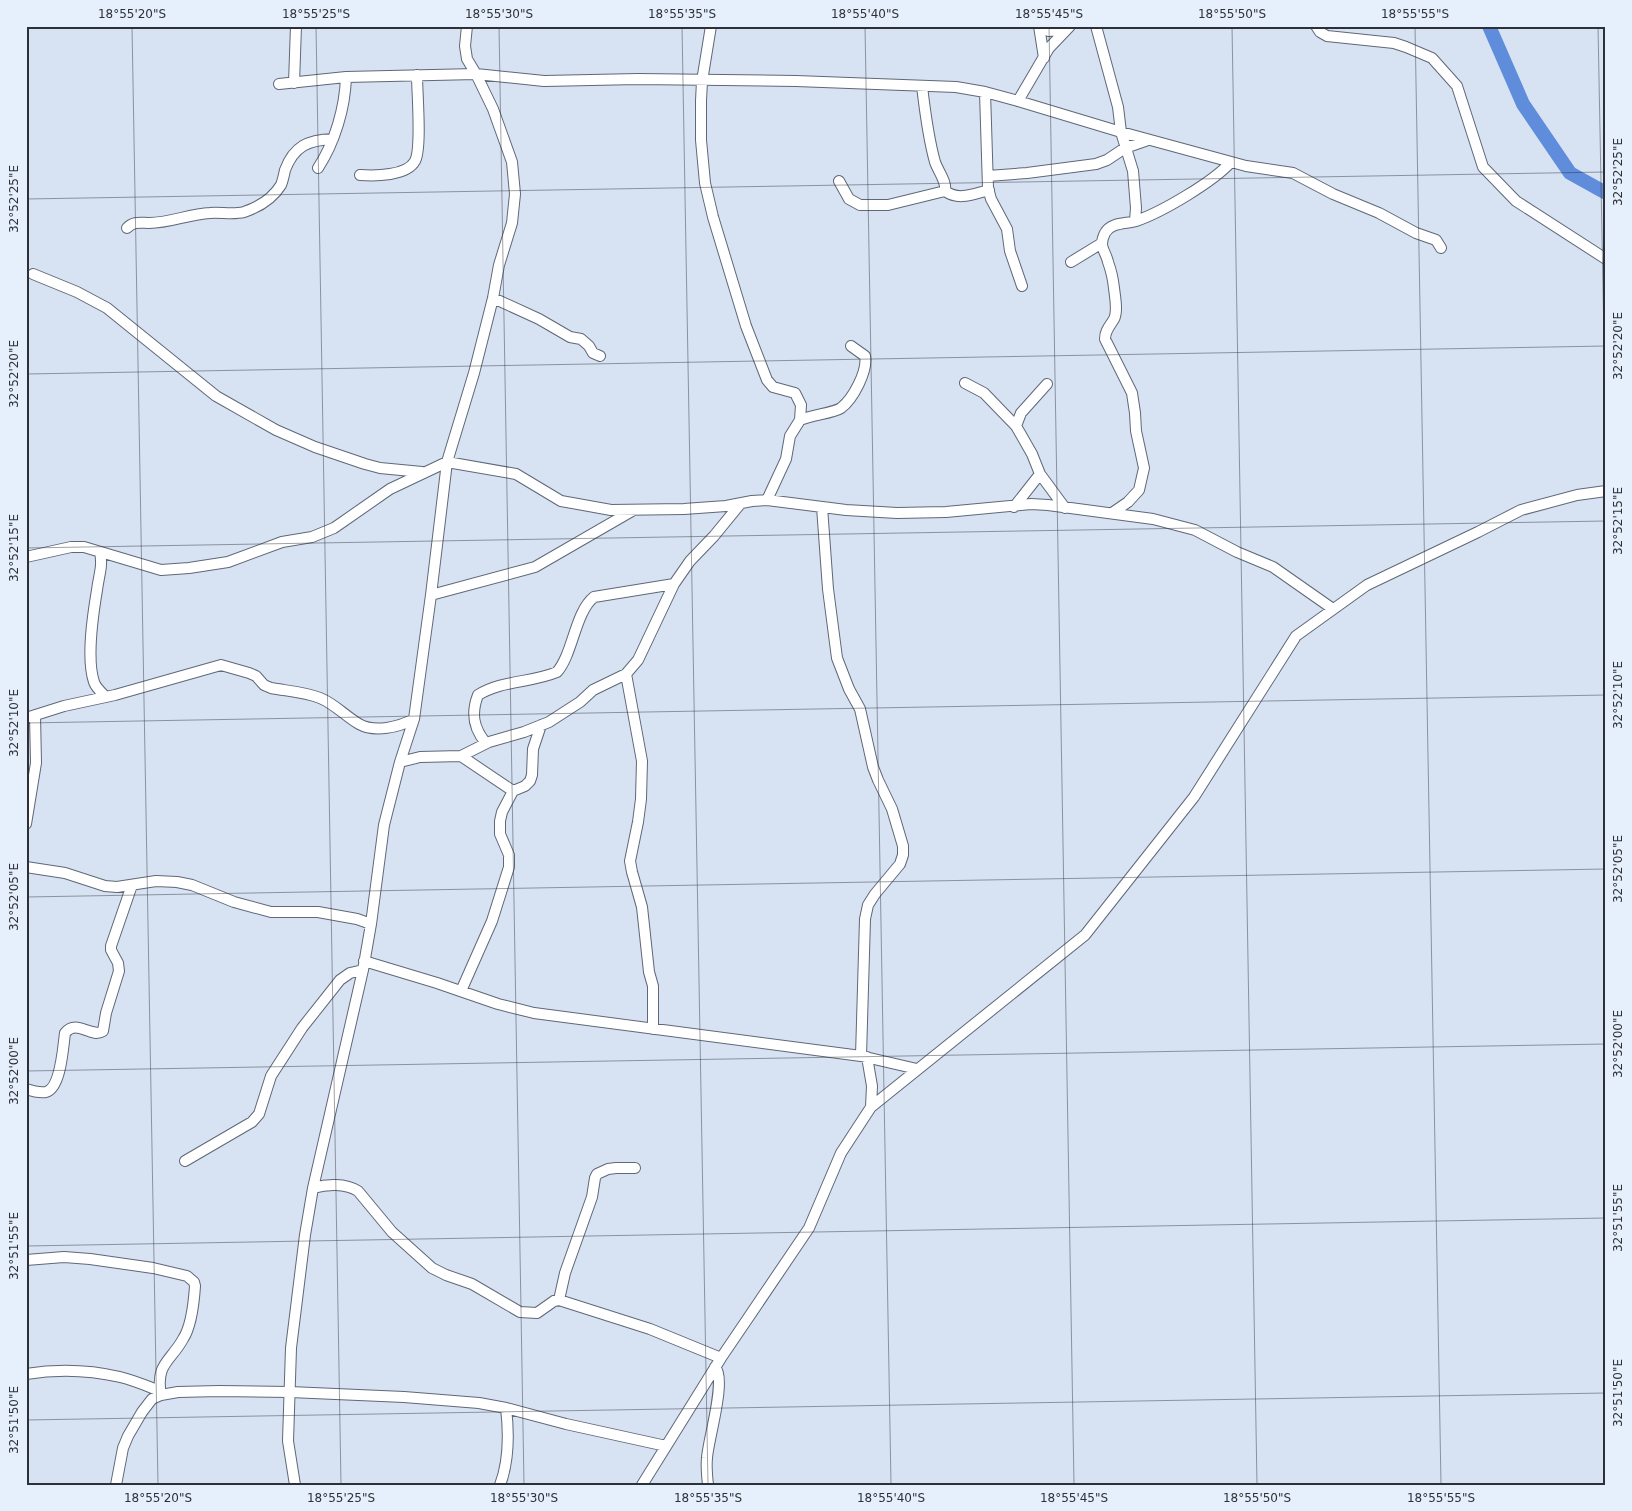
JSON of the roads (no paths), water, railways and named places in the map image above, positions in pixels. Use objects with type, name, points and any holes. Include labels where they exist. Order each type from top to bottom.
[{"type":"street","points":[[294,83],[296,26]]},
{"type":"street","points":[[295,1485],[288,1441],[291,1348],[305,1235],[313,1188],[363,966],[371,924],[384,825],[400,762],[414,719],[446,462],[471,381],[493,298],[499,265],[512,223],[515,180],[512,162],[493,108],[476,74],[466,59],[467,26]]},
{"type":"street","points":[[711,26],[702,81],[701,101],[702,159],[705,183],[713,217],[746,326],[767,380],[773,387],[795,392],[801,405],[800,420],[790,436],[786,459],[767,500]]},
{"type":"street","points":[[1096,26],[1118,107],[1125,148],[1134,171],[1135,221]]},
{"type":"street","points":[[1316,26],[1320,32],[1327,36],[1394,43],[1406,46],[1432,58],[1457,86],[1482,167],[1516,201],[1606,259]]},
{"type":"street","points":[[1044,58],[1040,27],[1049,30],[1068,28]]},
{"type":"street","points":[[1018,101],[1055,40],[1068,28]]},
{"type":"street","points":[[279,84],[346,77],[476,74],[544,81],[638,79],[796,81],[956,87],[985,92],[1231,162],[1271,171],[1293,173],[1333,194],[1378,213],[1409,230],[1436,240],[1441,248]]},
{"type":"street","points":[[360,175],[374,176],[398,173],[410,167],[415,161],[418,126],[417,75]]},
{"type":"street","points":[[318,168],[328,152],[333,139],[342,107],[346,77]]},
{"type":"street","points":[[922,86],[928,132],[936,164],[945,184],[945,191]]},
{"type":"street","points":[[985,92],[989,190],[991,199],[1007,229],[1010,251],[1022,286]]},
{"type":"street","points":[[128,228],[134,222],[170,221],[212,212],[227,214],[244,212],[268,200],[275,194],[282,183],[290,160],[299,148],[316,141],[333,139]]},
{"type":"street","points":[[988,176],[1096,164],[1107,160],[1125,148],[1149,140]]},
{"type":"street","points":[[1112,513],[1128,502],[1139,490],[1144,468],[1136,431],[1136,413],[1132,393],[1105,339],[1109,325],[1115,318],[1116,308],[1114,287],[1102,242],[1105,232],[1117,224],[1135,221],[1175,202],[1219,174],[1231,162]]},
{"type":"street","points":[[839,181],[850,199],[860,205],[888,205],[945,191]]},
{"type":"street","points":[[945,191],[951,196],[960,197],[989,190]]},
{"type":"street","points":[[1071,262],[1102,242]]},
{"type":"street","points":[[33,274],[77,292],[107,308],[216,396],[276,430],[315,447],[365,464],[396,470],[425,472]]},
{"type":"street","points":[[493,298],[539,319],[570,337],[581,339],[589,346],[593,353],[600,356]]},
{"type":"street","points":[[800,420],[840,409],[850,400],[866,363],[865,356],[851,346]]},
{"type":"street","points":[[965,383],[984,393],[1016,426],[1032,454],[1040,474],[1065,508]]},
{"type":"street","points":[[1016,426],[1021,413],[1047,384]]},
{"type":"street","points":[[26,557],[71,547],[90,548],[161,570],[228,562],[282,542],[312,537],[334,528],[390,489],[446,462],[516,474],[561,501],[612,510],[684,509],[726,506],[767,500],[897,513],[946,512],[1031,504],[1153,519],[1195,530],[1237,552],[1273,567],[1333,609]]},
{"type":"street","points":[[1014,506],[1040,474]]},
{"type":"street","points":[[642,1485],[718,1363],[809,1228],[841,1153],[871,1106],[1085,934],[1194,797],[1296,636],[1367,585],[1521,510],[1577,495],[1606,492]]},
{"type":"street","points":[[400,762],[420,757],[461,756],[486,743],[541,725],[580,702],[593,690],[626,674],[638,660],[674,584],[690,561],[714,536],[741,503]]},
{"type":"street","points":[[822,507],[828,589],[837,658],[849,689],[860,709],[873,767],[892,809],[903,846],[900,864],[875,894],[866,912],[862,979],[864,1057],[872,1086],[871,1106]]},
{"type":"street","points":[[431,594],[535,568],[633,510]]},
{"type":"street","points":[[100,552],[102,564],[91,631],[93,677],[96,686],[106,696]]},
{"type":"street","points":[[102,564],[111,555]]},
{"type":"street","points":[[486,743],[474,725],[473,713],[478,695],[511,682],[533,679],[557,672],[578,627],[587,602],[594,597],[674,584]]},
{"type":"street","points":[[26,824],[36,763],[31,716],[213,667],[226,666],[237,671],[249,672],[256,676],[264,685],[271,688],[319,698],[339,708],[360,725],[383,728],[402,725],[414,719]]},
{"type":"street","points":[[626,674],[642,761],[638,822],[630,861],[642,907],[652,986],[653,1029]]},
{"type":"street","points":[[83,702],[89,692],[93,677]]},
{"type":"street","points":[[461,991],[492,921],[509,867],[509,855],[500,834],[502,812],[512,791],[525,786],[530,781],[533,749],[541,725]]},
{"type":"street","points":[[406,744],[420,757]]},
{"type":"street","points":[[461,756],[512,791]]},
{"type":"street","points":[[26,867],[65,872],[106,886],[117,887],[156,881],[177,882],[234,902],[271,912],[318,912],[371,924]]},
{"type":"street","points":[[26,1089],[45,1092],[51,1090],[56,1081],[65,1034],[68,1030],[78,1027],[95,1034],[103,1031],[106,1013],[119,971],[111,946],[132,885]]},
{"type":"street","points":[[185,1161],[252,1122],[259,1114],[271,1076],[302,1028],[340,980],[363,966],[461,991],[498,1004],[534,1013],[864,1057],[917,1069]]},
{"type":"street","points":[[559,1300],[565,1273],[592,1197],[595,1178],[598,1174],[608,1169],[635,1168]]},
{"type":"street","points":[[313,1188],[331,1185],[353,1188],[358,1191],[392,1232],[432,1268],[472,1284],[520,1312],[537,1313],[554,1301],[559,1300],[650,1329],[718,1363]]},
{"type":"street","points":[[26,1260],[64,1257],[90,1259],[173,1272],[190,1278],[195,1286],[188,1329],[183,1340],[166,1360],[163,1367],[161,1393],[142,1412],[128,1436],[123,1448],[116,1485]]},
{"type":"street","points":[[708,1485],[707,1457],[716,1407],[719,1378],[718,1363]]},
{"type":"street","points":[[26,1374],[60,1370],[108,1375],[121,1377],[161,1393],[220,1391],[290,1392],[404,1397],[479,1403],[666,1446]]},
{"type":"street","points":[[500,1485],[506,1458],[508,1432],[506,1408]]},
{"type":"waterway","points":[[1489,26],[1523,104],[1570,173],[1606,193]]}]
